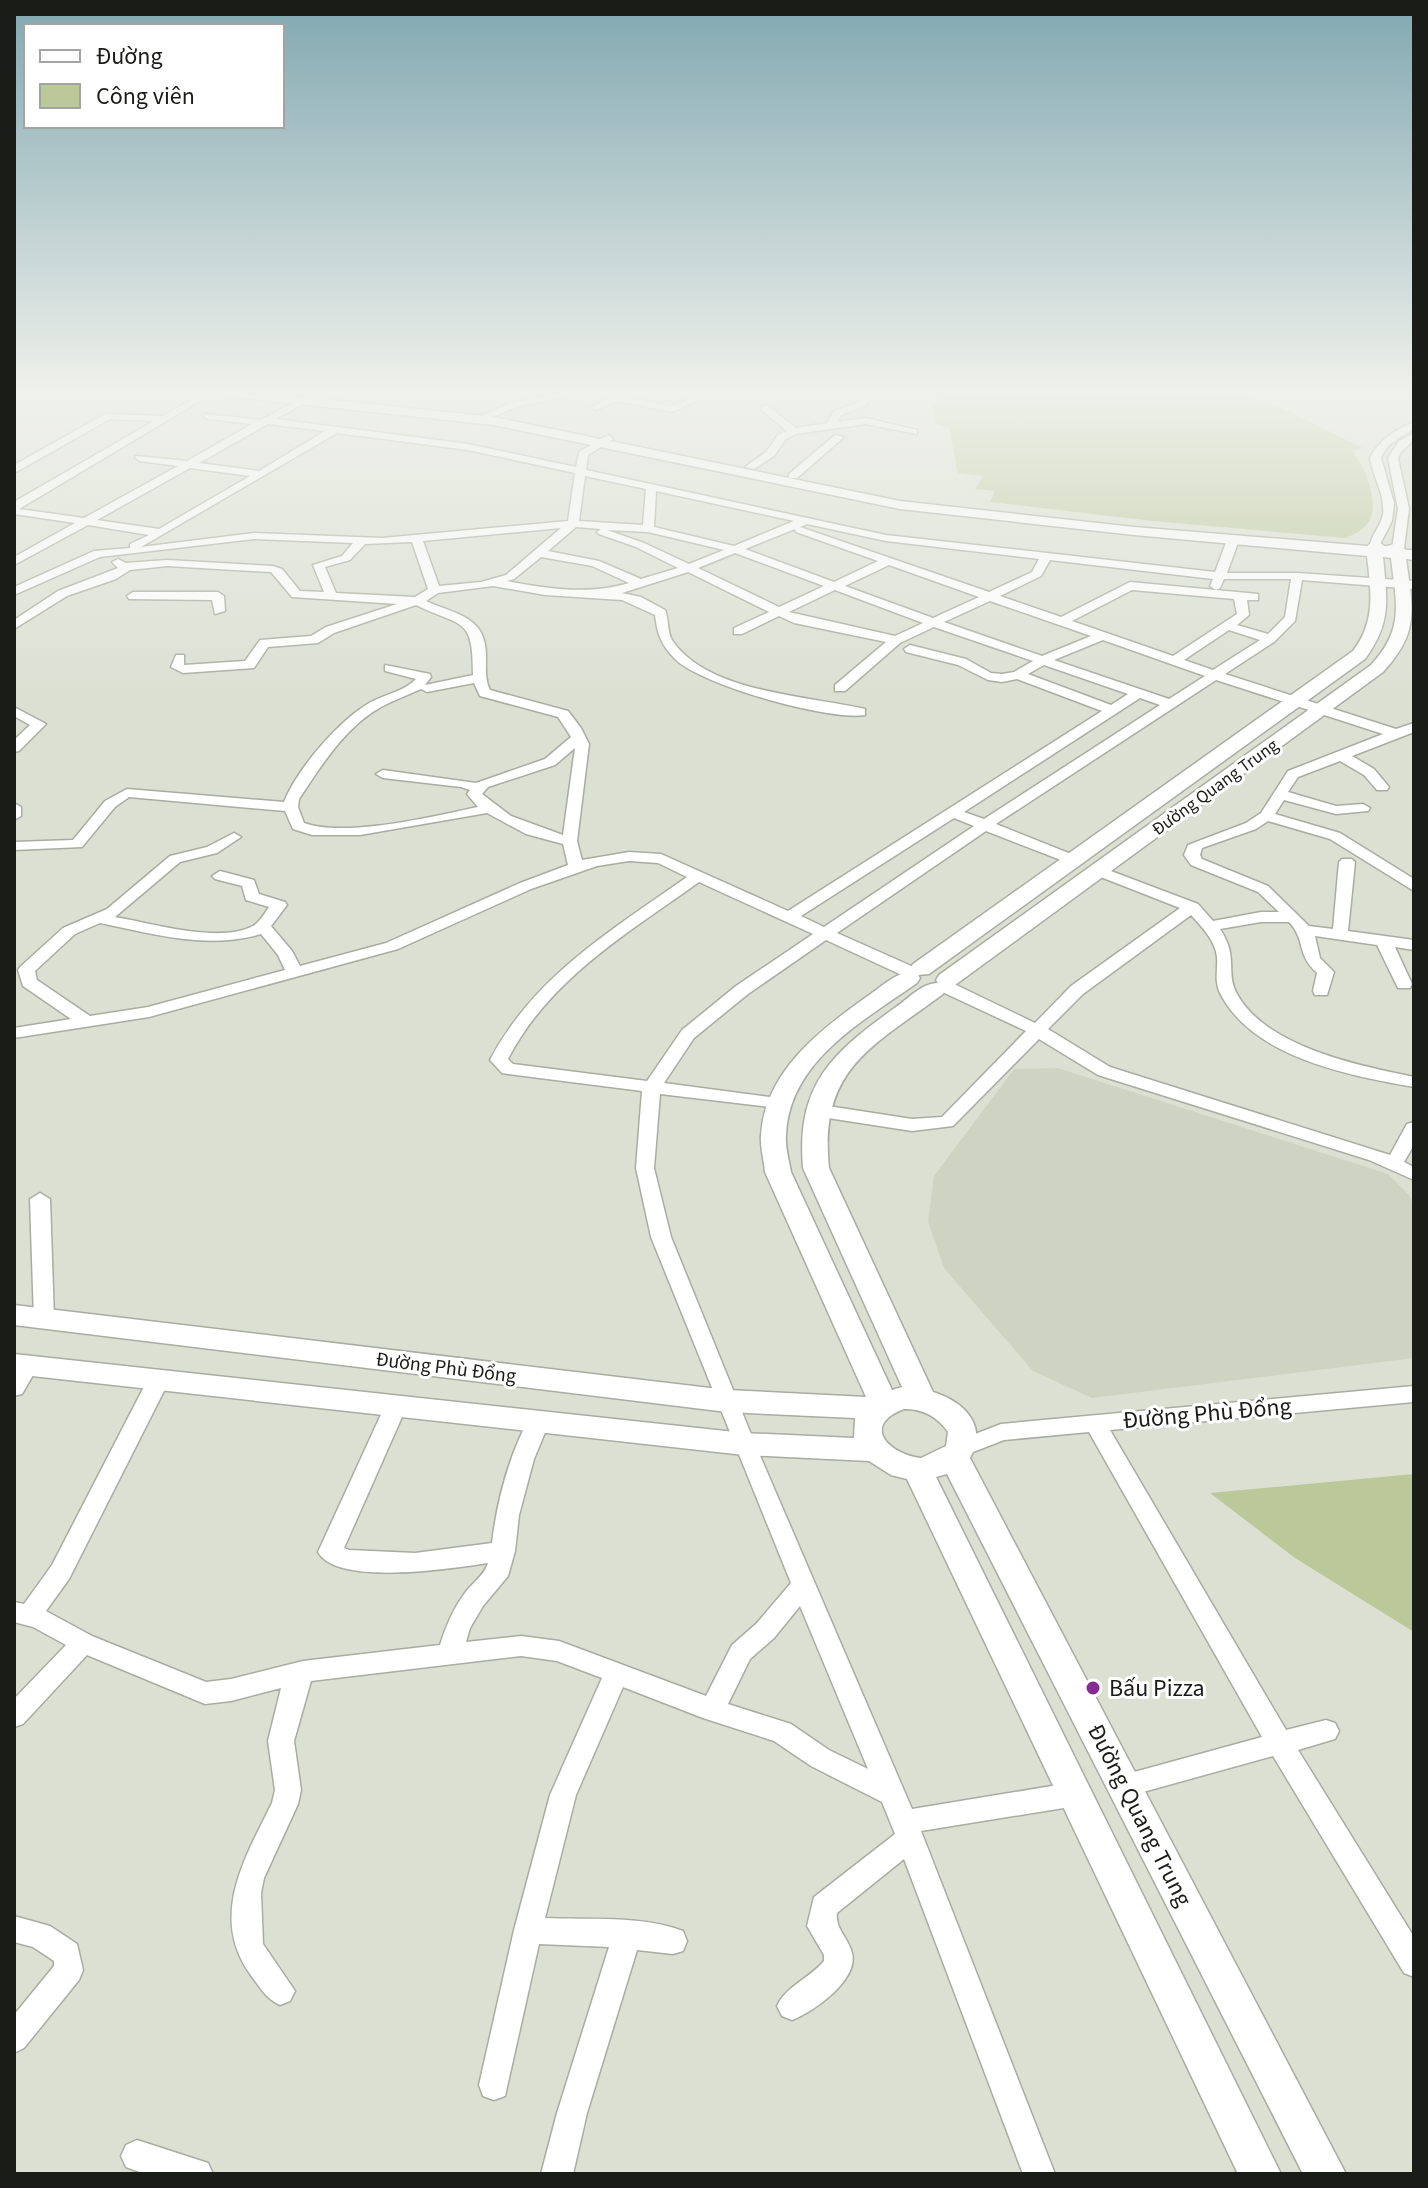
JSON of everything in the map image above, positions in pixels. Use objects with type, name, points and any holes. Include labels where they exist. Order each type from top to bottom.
[{"type":"main road","points":[[850,494],[900,505],[1233,540],[1374,549],[1405,548]]},
{"type":"main road","points":[[878,494],[955,506],[1374,549]]},
{"type":"main road","name":"Đường Quang Trung","points":[[881,1406],[778,1172],[772,1149],[772,1128],[778,1103],[791,1076],[830,1035],[928,979],[1098,871],[1373,671],[1398,644],[1404,624],[1408,584],[1405,548]]},
{"type":"main road","name":"Đường Quang Trung","points":[[922,1399],[816,1168],[812,1147],[815,1110],[825,1084],[837,1067],[928,979],[1071,859],[1350,663],[1373,638],[1380,610],[1374,549]]},
{"type":"main road","name":"Đường Phù Đổng","points":[[14,1315],[727,1401],[881,1406]]},
{"type":"main road","points":[[19,1372],[158,1381],[744,1444],[874,1450]]},
{"type":"main road","points":[[902,1398],[922,1399],[942,1406],[957,1419],[963,1434],[957,1453],[937,1466],[917,1469],[893,1464],[874,1450],[868,1440],[866,1428],[870,1417],[881,1406],[902,1398]]},
{"type":"main road","name":"Đường Quang Trung","points":[[957,1453],[1325,2174]]},
{"type":"main road","points":[[917,1469],[1260,2174]]},
{"type":"street","points":[[14,509],[38,494]]},
{"type":"street","points":[[14,562],[137,494]]},
{"type":"street","points":[[116,553],[161,533],[226,494]]},
{"type":"street","points":[[180,658],[177,667],[183,669],[249,665],[264,643],[314,640],[330,630],[417,601],[435,590],[494,582],[516,573],[573,524],[577,494]]},
{"type":"street","points":[[648,529],[650,494]]},
{"type":"street","points":[[683,494],[886,538],[1220,576],[1297,576],[1408,584]]},
{"type":"street","points":[[1374,549],[1388,519],[1385,494]]},
{"type":"street","points":[[1388,504],[1408,506],[1405,548]]},
{"type":"street","points":[[14,509],[161,533]]},
{"type":"street","points":[[747,510],[1217,676],[1322,710],[1410,731]]},
{"type":"street","points":[[605,594],[686,569],[805,521]]},
{"type":"street","points":[[573,524],[624,539],[799,621],[896,640]]},
{"type":"street","points":[[14,591],[92,554],[254,536],[361,541],[573,524],[648,529],[737,550],[935,623],[1170,704]]},
{"type":"street","points":[[1405,548],[1414,531]]},
{"type":"street","points":[[416,538],[426,575],[435,590]]},
{"type":"street","points":[[1212,594],[1233,540]]},
{"type":"street","points":[[331,596],[319,565],[346,558],[361,541]]},
{"type":"street","points":[[116,553],[125,567]]},
{"type":"street","points":[[539,553],[595,563],[639,583]]},
{"type":"street","points":[[840,688],[896,640],[1040,572],[1046,557]]},
{"type":"street","points":[[738,631],[888,561]]},
{"type":"street","points":[[14,625],[66,592],[106,580],[125,567],[167,563],[273,569],[281,573],[292,592],[417,601],[467,623],[478,637],[482,651],[479,678],[485,693],[497,699],[563,714],[573,721],[582,744],[570,841],[576,865]]},
{"type":"street","points":[[165,596],[199,566]]},
{"type":"street","points":[[1039,2174],[893,1794],[744,1444],[661,1237],[645,1168],[651,1089],[688,1034],[742,990],[1022,800],[1270,639],[1291,618],[1297,576]]},
{"type":"street","points":[[494,582],[539,591],[605,594],[652,605],[661,613],[659,625],[662,637],[678,654],[723,681],[792,701],[860,712]]},
{"type":"street","points":[[1061,622],[1130,586],[1247,597],[1243,615],[1175,661]]},
{"type":"street","points":[[133,596],[218,596],[219,611]]},
{"type":"street","points":[[1229,626],[1270,639]]},
{"type":"street","points":[[910,649],[962,662],[988,676],[1002,678],[1018,675],[1045,659],[1102,636]]},
{"type":"street","points":[[390,668],[425,677],[417,686],[370,707],[325,750],[292,799],[291,807],[302,829],[322,832],[396,825],[487,809]]},
{"type":"street","points":[[1018,675],[1111,710]]},
{"type":"street","points":[[427,688],[479,678]]},
{"type":"street","points":[[789,917],[1139,693]]},
{"type":"street","points":[[14,711],[39,724],[17,742]]},
{"type":"street","points":[[1321,991],[1326,972],[1312,960],[1305,930],[1263,889],[1196,862],[1192,855],[1195,845],[1251,826],[1266,816],[1293,774],[1410,731]]},
{"type":"street","points":[[570,841],[536,832],[487,809],[474,794],[478,788],[550,762],[578,738]]},
{"type":"street","points":[[1342,756],[1369,772],[1382,787]]},
{"type":"street","points":[[383,774],[463,783],[478,788]]},
{"type":"street","points":[[989,788],[1022,800]]},
{"type":"street","points":[[14,846],[77,844],[85,838],[94,821],[109,804],[127,793],[291,807]]},
{"type":"street","points":[[1279,794],[1336,810],[1363,808]]},
{"type":"street","points":[[14,807],[14,816]]},
{"type":"street","points":[[952,812],[1071,859]]},
{"type":"street","points":[[1266,816],[1335,836],[1414,886]]},
{"type":"street","points":[[87,1022],[29,982],[26,970],[69,931],[101,919],[175,859],[212,850],[234,837]]},
{"type":"street","points":[[14,1033],[149,1012],[429,934],[576,865],[643,855],[661,859],[1037,1030],[1104,1071],[1394,1164],[1414,1174]]},
{"type":"street","points":[[1340,936],[1347,862]]},
{"type":"street","points":[[1098,871],[1192,907],[1210,926],[1225,953],[1226,989],[1249,1021],[1298,1049],[1366,1074],[1414,1082]]},
{"type":"street","points":[[220,876],[249,883],[252,897],[279,905],[264,923],[264,928],[286,954],[294,971]]},
{"type":"street","points":[[698,876],[591,954],[533,1004],[499,1060],[508,1069],[778,1103]]},
{"type":"street","points":[[815,1110],[912,1125],[947,1122],[1077,990],[1192,907]]},
{"type":"street","points":[[1210,926],[1261,917],[1293,917]]},
{"type":"street","points":[[101,919],[211,938],[233,937],[264,928]]},
{"type":"street","points":[[1305,930],[1414,945]]},
{"type":"street","points":[[1384,942],[1404,984]]},
{"type":"street","points":[[1394,1164],[1414,1128]]},
{"type":"street","points":[[40,1199],[44,1319]]},
{"type":"street","points":[[158,1381],[61,1572],[22,1613],[83,1643],[205,1693],[231,1690],[303,1672],[521,1646],[559,1651],[712,1710],[782,1732],[820,1758],[893,1794]]},
{"type":"street","name":"Đường Phù Đổng","points":[[957,1453],[1001,1432],[1414,1394]]},
{"type":"street","points":[[395,1408],[330,1552],[366,1562],[391,1563],[503,1551]]},
{"type":"street","name":"Đường Phù Đổng","points":[[957,1419],[1001,1432]]},
{"type":"street","points":[[450,1655],[458,1626],[474,1599],[496,1576],[503,1551],[507,1515],[523,1459],[538,1423]]},
{"type":"street","points":[[1095,1423],[1280,1744],[1414,1963]]},
{"type":"street","points":[[712,1710],[741,1652],[765,1631],[804,1584]]},
{"type":"street","points":[[14,1716],[83,1643]]},
{"type":"street","points":[[280,1991],[249,1948],[247,1893],[250,1877],[285,1804],[288,1790],[281,1741],[294,1688],[303,1672]]},
{"type":"street","points":[[494,2085],[528,1930],[563,1795],[617,1672]]},
{"type":"street","points":[[1125,1785],[1326,1731]]},
{"type":"street","points":[[792,2006],[831,1975],[839,1963],[837,1952],[821,1926],[824,1906],[907,1830],[1076,1794]]},
{"type":"street","points":[[14,1929],[40,1935],[67,1954],[69,1970],[14,2038]]},
{"type":"street","points":[[528,1930],[627,1935],[673,1941]]},
{"type":"street","points":[[557,2174],[572,2113],[627,1935]]},
{"type":"street","points":[[137,2156],[197,2174]]},
{"type":"shaded area","points":[[1058,1068],[1388,1174],[1409,1195],[1414,1207],[1414,1358],[1092,1398],[1033,1371],[944,1268],[928,1222],[934,1176],[1014,1069]]},
{"type":"green space","points":[[994,494],[1371,494],[1373,503],[1370,519],[1365,526],[1345,538],[1152,521],[990,502]]},
{"type":"green space","points":[[1414,1474],[1414,1632],[1295,1558],[1210,1493]]},
{"type":"place","name":"Bấu Pizza","points":[[1093,1688]]}]
